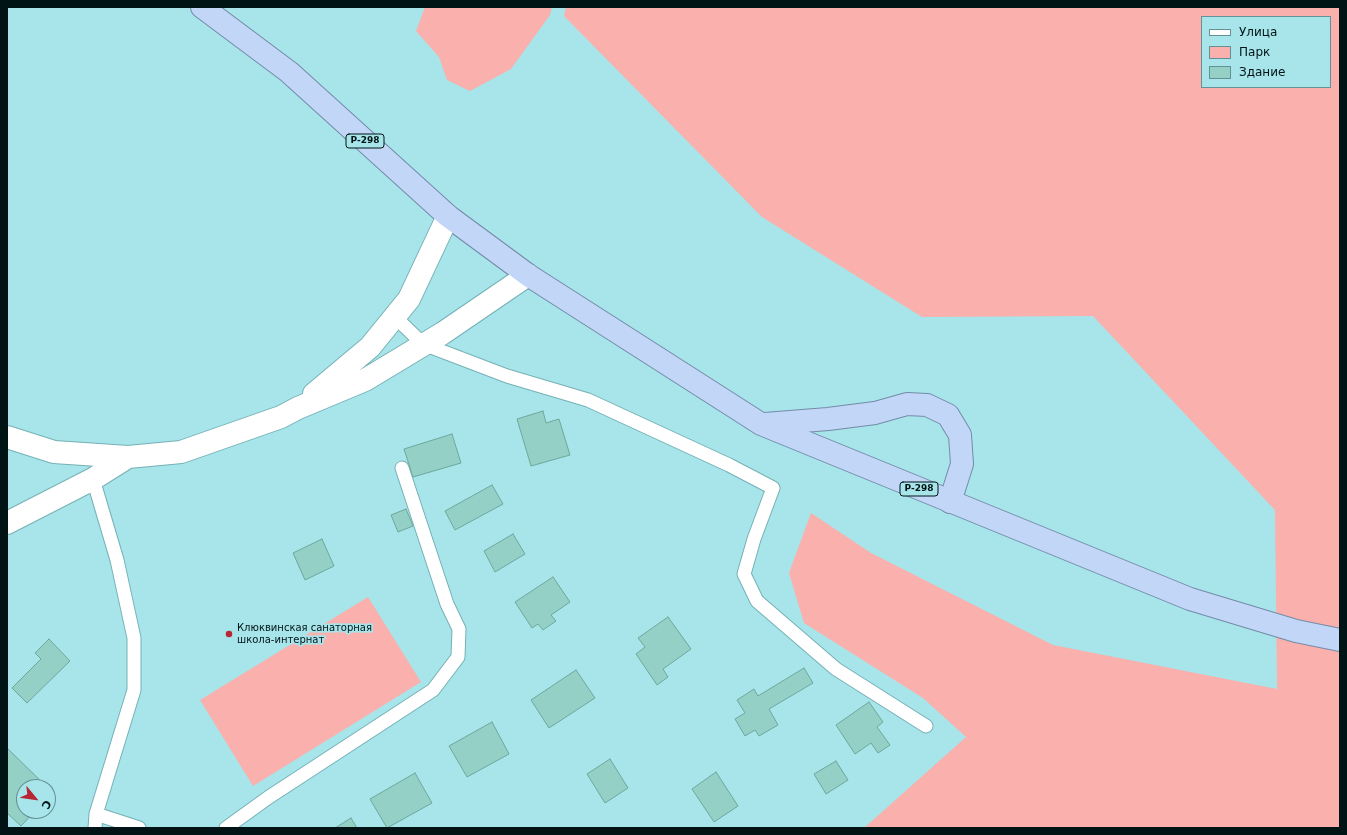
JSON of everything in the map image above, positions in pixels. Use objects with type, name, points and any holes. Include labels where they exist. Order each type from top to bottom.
[{"type":"highway","name":"Р-298","points":[[202,7],[289,72],[448,216],[528,274],[761,424],[1190,599],[1296,631],[1340,640]]},
{"type":"highway","points":[[761,424],[828,419],[874,413],[907,404],[927,405],[948,415],[960,435],[962,464],[950,502]]},
{"type":"street","points":[[298,408],[370,348],[409,300],[448,216]]},
{"type":"street","points":[[7,437],[54,452],[128,457],[181,452],[240,433],[281,417],[298,408],[365,380],[443,333],[528,274]]},
{"type":"street","points":[[7,523],[93,480],[128,457]]},
{"type":"lane","points":[[394,317],[423,344],[507,376],[588,400],[729,465],[773,488],[754,539],[744,574],[757,601],[836,669],[926,726]]},
{"type":"lane","points":[[226,828],[269,797],[433,690],[458,657],[460,629],[446,604],[402,468]]},
{"type":"lane","points":[[93,480],[117,560],[134,638],[134,690],[96,814],[95,828]]},
{"type":"lane","points":[[96,814],[139,828]]},
{"type":"green space","points":[[425,7],[552,7],[550,15],[511,69],[470,91],[447,80],[439,57],[416,31]]},
{"type":"green space","points":[[566,7],[1340,7],[1340,828],[864,828],[966,737],[923,698],[804,623],[789,573],[811,513],[871,553],[1053,645],[1277,689],[1275,510],[1093,316],[922,317],[762,217],[564,16]]},
{"type":"green space","points":[[368,597],[421,682],[253,786],[200,700]]},
{"type":"building","points":[[543,411],[546,423],[559,419],[570,455],[531,466],[517,419]]},
{"type":"building","points":[[452,434],[461,463],[413,477],[404,449]]},
{"type":"building","points":[[492,485],[503,504],[455,530],[445,511]]},
{"type":"building","points":[[406,509],[413,526],[398,532],[391,515]]},
{"type":"building","points":[[513,534],[525,554],[495,572],[484,551]]},
{"type":"building","points":[[322,539],[334,566],[305,580],[293,553]]},
{"type":"building","points":[[553,577],[570,602],[551,615],[556,621],[543,630],[538,624],[532,628],[515,602]]},
{"type":"building","points":[[668,617],[691,649],[663,669],[668,677],[657,685],[636,654],[645,647],[638,638]]},
{"type":"building","points":[[49,639],[70,661],[27,703],[12,688],[41,659],[35,653]]},
{"type":"building","points":[[804,668],[813,683],[769,709],[778,725],[759,736],[755,730],[745,736],[735,719],[745,713],[737,700],[754,689],[758,696]]},
{"type":"building","points":[[576,670],[595,698],[549,728],[531,700]]},
{"type":"building","points":[[869,702],[883,722],[877,727],[890,745],[878,753],[871,743],[855,754],[836,725]]},
{"type":"building","points":[[492,722],[509,754],[467,777],[449,746]]},
{"type":"building","points":[[7,748],[39,779],[16,779],[16,819],[28,819],[21,826],[7,813]]},
{"type":"building","points":[[610,759],[628,788],[605,803],[587,774]]},
{"type":"building","points":[[836,761],[848,780],[826,794],[814,774]]},
{"type":"building","points":[[716,772],[738,806],[714,822],[692,789]]},
{"type":"building","points":[[415,773],[432,803],[387,828],[370,799]]},
{"type":"building","points":[[351,818],[357,828],[335,828]]},
{"type":"place","name":"Клюквинская санаторная школа-интернат","points":[[229,634]]}]
